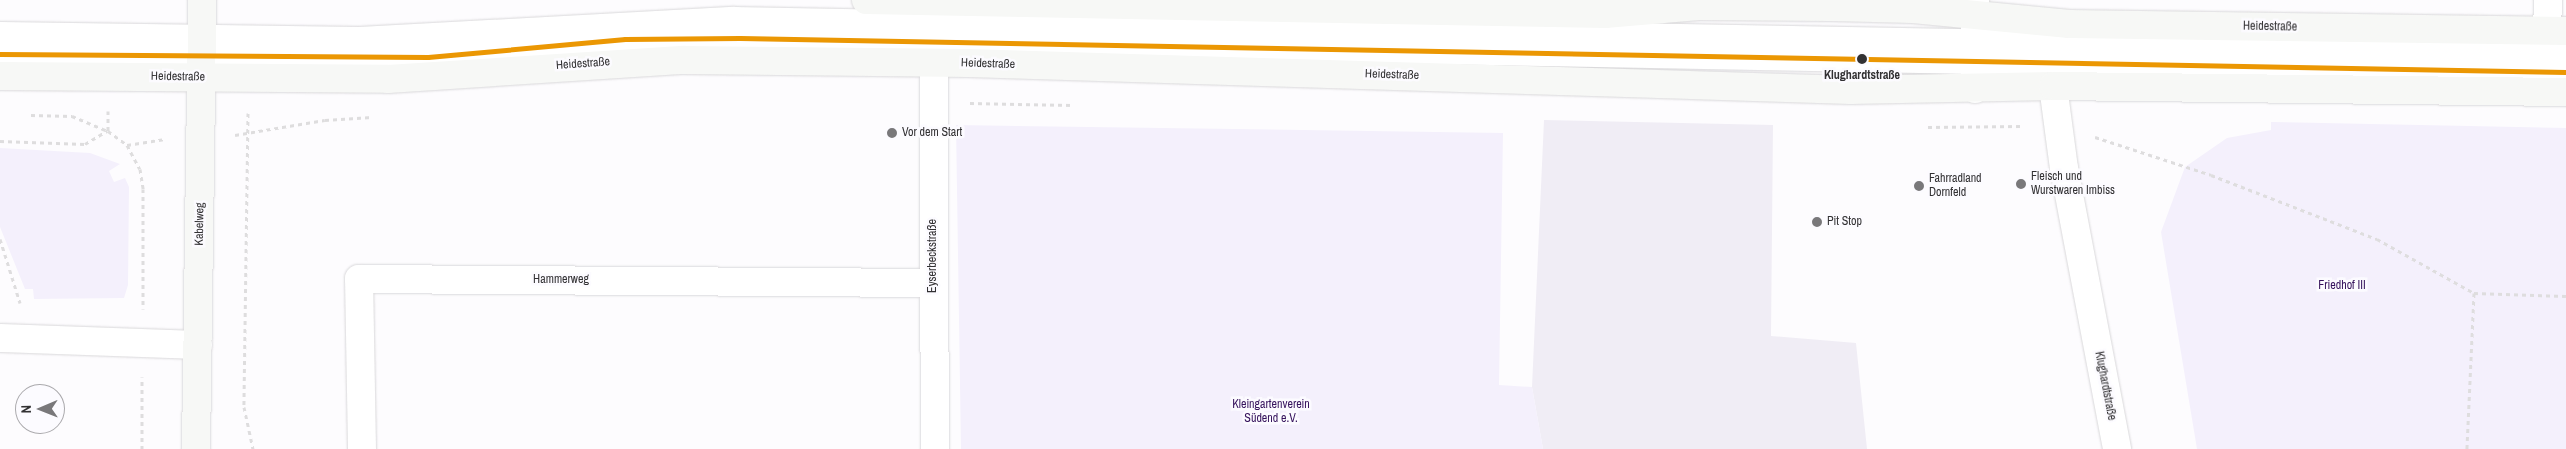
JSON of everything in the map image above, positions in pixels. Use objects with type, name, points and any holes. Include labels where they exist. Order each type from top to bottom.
[{"type":"main road","name":"Kabelweg","points":[[196,449],[202,0]]},
{"type":"main road","name":"Heidestraße","points":[[866,0],[1605,14],[1699,6],[1840,8],[1975,29],[2069,24],[2557,31]]},
{"type":"main road","name":"Heidestraße","points":[[0,76],[202,57],[388,79],[684,60],[934,63],[1851,90],[2053,86],[2566,92]]},
{"type":"street","points":[[2548,0],[2557,31]]},
{"type":"street","points":[[1975,29],[1975,89]]},
{"type":"street","name":"Eyserbeckstraße","points":[[934,63],[934,449]]},
{"type":"street","name":"Klughardtstraße","points":[[2053,86],[2058,125],[2116,449]]},
{"type":"street","name":"Hammerweg","points":[[362,449],[359,279],[933,283]]},
{"type":"street","points":[[11,338],[198,345]]},
{"type":"lane","points":[[0,54],[202,57],[358,39],[733,19],[1975,29],[2566,52]]},
{"type":"lane","points":[[1975,29],[2566,72]]},
{"type":"lane","points":[[0,34],[202,57]]},
{"type":"path","points":[[934,102],[1080,105]]},
{"type":"path","points":[[27,115],[72,116],[108,131],[127,145],[140,168],[143,189],[142,449]]},
{"type":"path","points":[[237,135],[248,132],[377,117]]},
{"type":"path","points":[[1922,126],[2058,125],[2211,175],[2376,239],[2474,293],[2566,296]]},
{"type":"path","points":[[244,128],[248,132],[244,407],[253,449]]},
{"type":"path","points":[[0,141],[85,144],[108,131]]},
{"type":"path","points":[[127,145],[153,139]]},
{"type":"path","points":[[0,239],[19,295],[11,338]]},
{"type":"path","points":[[2467,449],[2474,293]]},
{"type":"shaded area","points":[[1544,120],[1773,125],[1771,336],[1856,343],[1867,449],[1543,449],[1532,387]]},
{"type":"green space","name":"Friedhof III","points":[[2271,122],[2566,128],[2566,449],[2197,449],[2161,232],[2185,167],[2227,138],[2271,130]]},
{"type":"green space","name":"Kleingartenverein Südend e.V.","points":[[956,125],[1503,133],[1499,385],[1532,387],[1543,449],[961,449]]},
{"type":"green space","points":[[0,148],[90,153],[120,164],[109,171],[114,182],[125,178],[129,187],[128,285],[124,298],[34,299],[33,289],[25,289],[0,227]]},
{"type":"transit line","points":[[0,54],[428,57],[625,39],[740,38],[2566,72]]},
{"type":"place","name":"Klughardtstraße","points":[[1862,59]]},
{"type":"place","name":"Vor dem Start","points":[[892,133]]},
{"type":"place","name":"Fleisch und Wurstwaren Imbiss","points":[[2021,184]]},
{"type":"place","name":"Fahrradland Dornfeld","points":[[1919,186]]},
{"type":"place","name":"Pit Stop","points":[[1817,222]]}]
